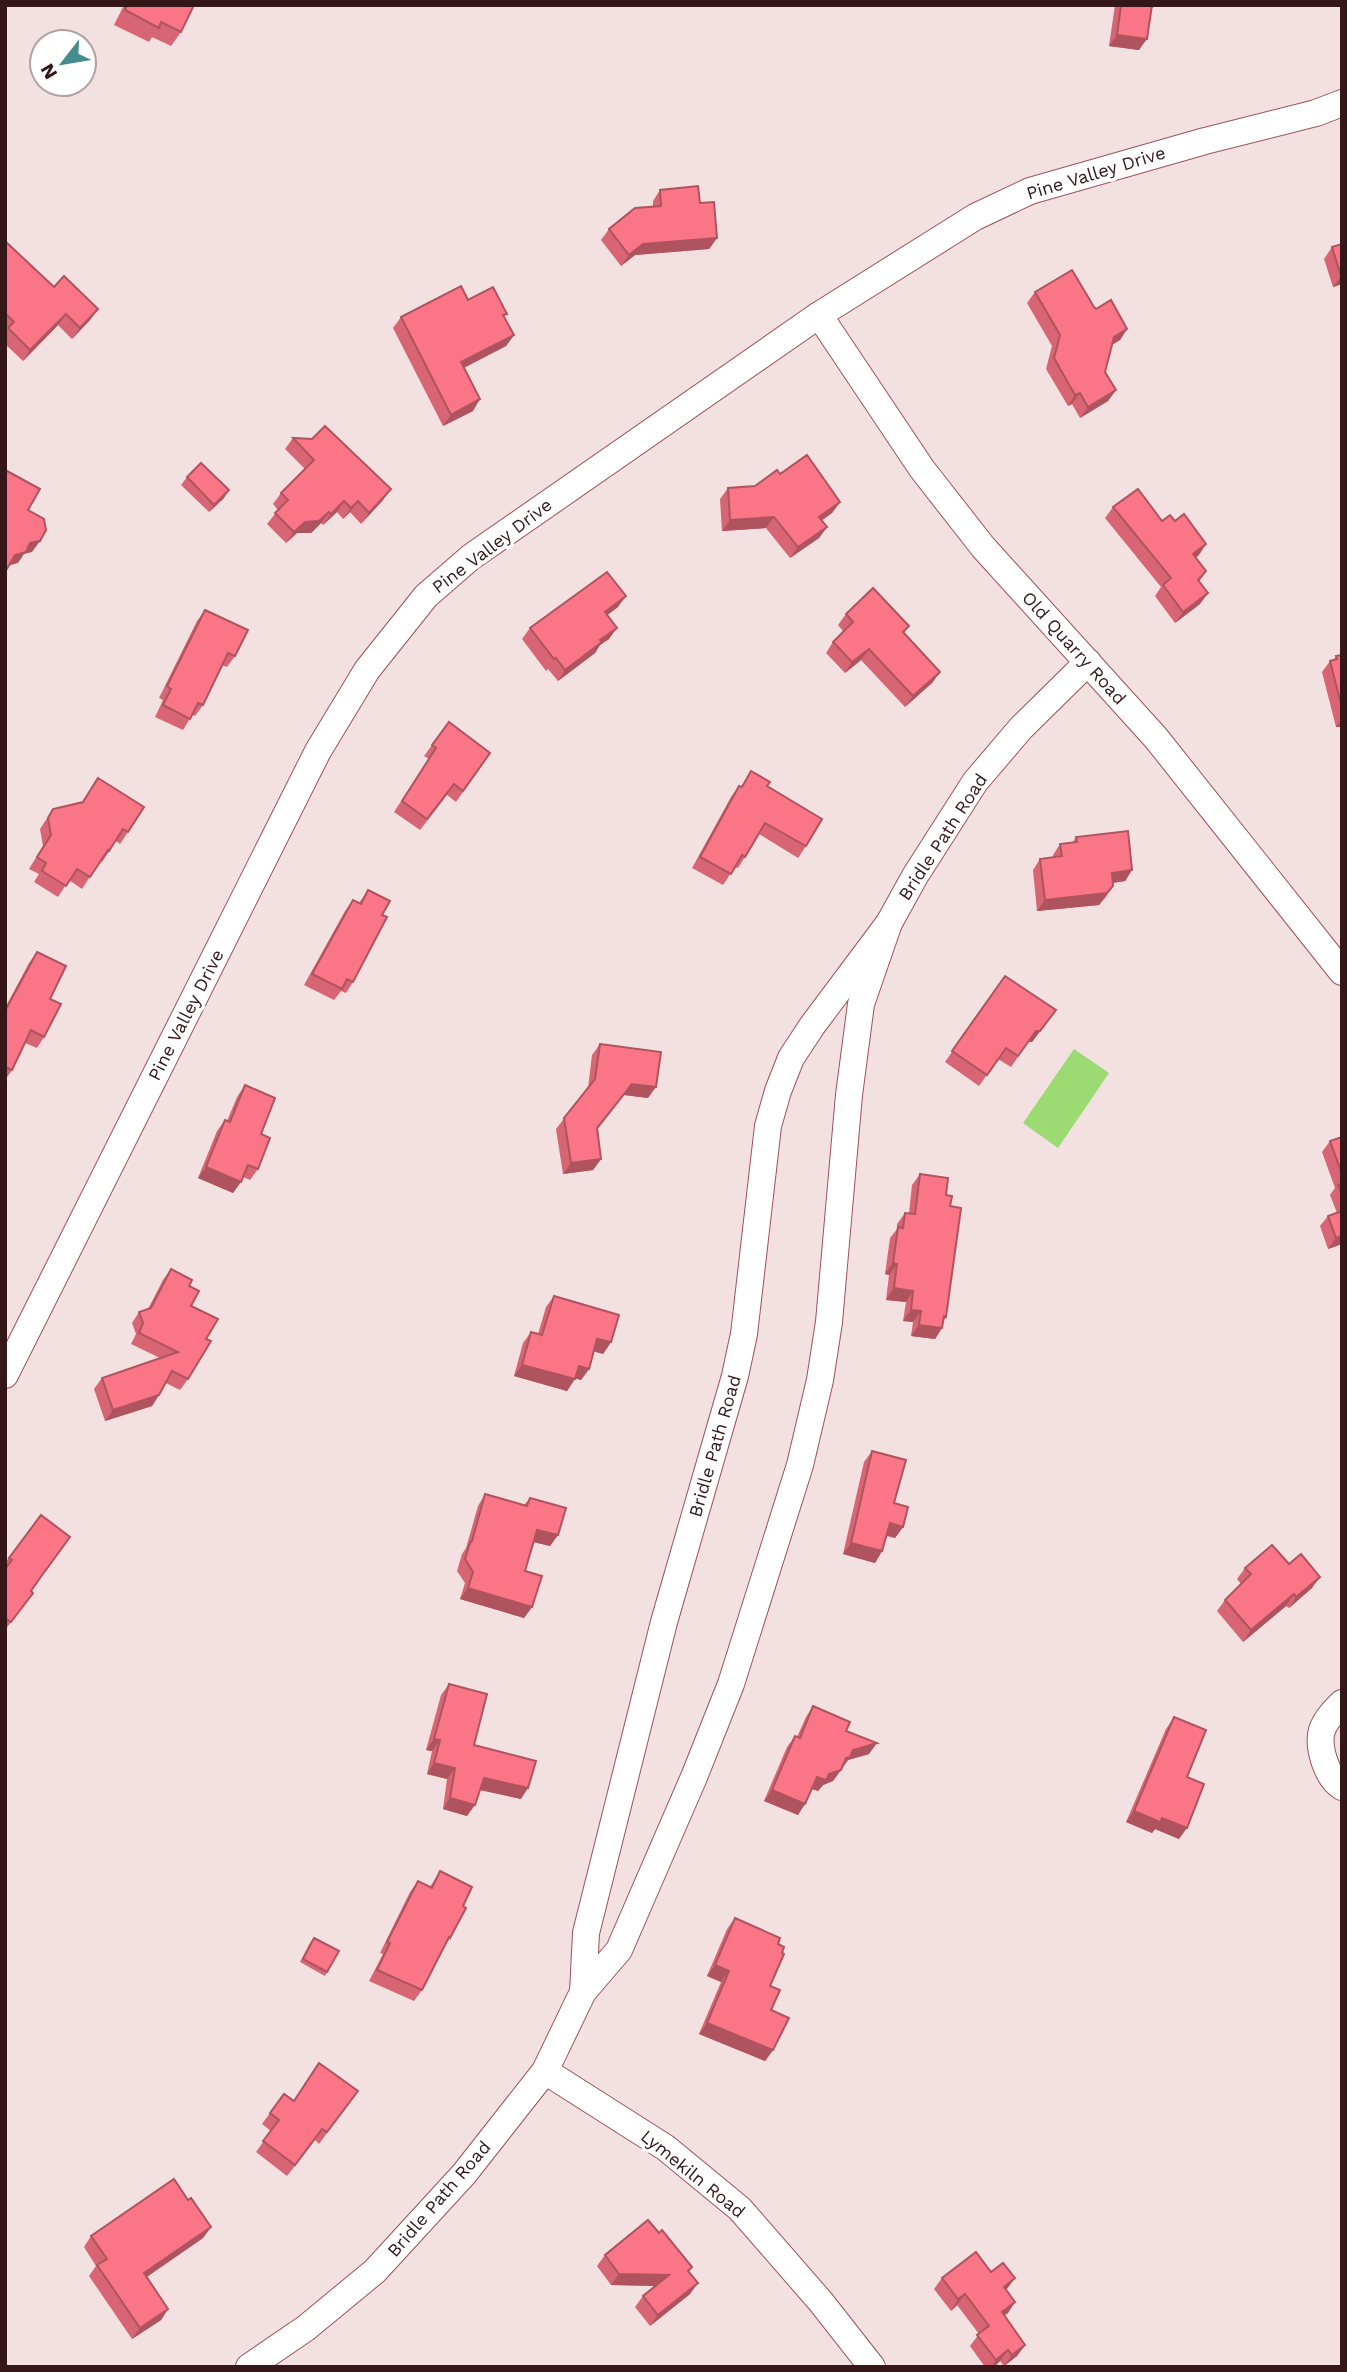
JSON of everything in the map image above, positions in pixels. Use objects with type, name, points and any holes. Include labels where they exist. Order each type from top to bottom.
[{"type":"street","name":"Pine Valley Drive","points":[[5,1375],[318,751],[367,670],[426,596],[471,557],[819,315],[975,217],[1030,191],[1205,141],[1316,113],[1342,103]]},
{"type":"street","name":"Old Quarry Road","points":[[819,315],[922,469],[983,547],[1156,738],[1342,972]]},
{"type":"street","name":"Bridle Path Road","points":[[583,1992],[586,1933],[664,1622],[735,1376],[744,1334],[768,1126],[778,1091],[792,1058],[812,1026],[889,923],[915,876],[975,782],[1021,728],[1088,662]]},
{"type":"street","name":"Bridle Path Road","points":[[249,2367],[306,2328],[375,2271],[464,2174],[545,2071],[583,1992],[619,1950],[731,1684],[800,1465],[820,1380],[829,1322],[849,1095],[861,1004],[889,923]]},
{"type":"street","points":[[1342,1703],[1330,1714],[1321,1732],[1325,1767],[1342,1787]]},
{"type":"street","name":"Lymekiln Road","points":[[545,2071],[666,2148],[740,2209],[821,2302],[872,2367]]},
{"type":"green space","points":[[1074,1049],[1109,1073],[1058,1148],[1023,1123]]},
{"type":"building","points":[[127,5],[194,5],[181,32],[161,22],[159,28],[125,10]]},
{"type":"building","points":[[1121,5],[1152,5],[1147,39],[1117,35]]},
{"type":"building","points":[[698,186],[700,203],[714,202],[717,238],[643,244],[629,255],[609,229],[635,208],[661,206],[660,190]]},
{"type":"building","points":[[5,241],[54,287],[64,276],[98,309],[80,328],[66,314],[30,350],[8,328],[14,322],[5,313]]},
{"type":"building","points":[[1342,244],[1342,276],[1341,276],[1332,247]]},
{"type":"building","points":[[1072,270],[1094,307],[1096,309],[1111,300],[1127,329],[1114,337],[1105,372],[1116,390],[1088,407],[1080,393],[1075,395],[1054,358],[1060,335],[1035,292]]},
{"type":"building","points":[[461,286],[468,300],[493,287],[514,335],[461,362],[480,399],[451,415],[401,317]]},
{"type":"building","points":[[325,426],[391,489],[369,513],[358,501],[351,508],[344,501],[331,514],[329,512],[319,521],[305,522],[294,532],[275,513],[288,500],[281,493],[314,460],[293,438],[312,439]]},
{"type":"building","points":[[807,455],[840,502],[819,517],[827,527],[798,547],[774,517],[730,520],[728,488],[755,486],[777,470],[780,474]]},
{"type":"building","points":[[201,463],[229,490],[214,505],[187,477]]},
{"type":"building","points":[[7,471],[40,489],[28,510],[44,519],[46,530],[40,541],[30,543],[26,552],[15,555],[5,572],[5,474]]},
{"type":"building","points":[[1138,489],[1162,521],[1170,515],[1175,521],[1184,514],[1206,544],[1193,554],[1206,571],[1198,580],[1208,593],[1183,612],[1163,585],[1171,578],[1113,507]]},
{"type":"building","points":[[607,572],[626,596],[605,612],[617,628],[565,670],[530,628]]},
{"type":"building","points":[[873,588],[909,626],[903,632],[940,672],[913,696],[869,649],[852,662],[833,642],[853,622],[846,614]]},
{"type":"building","points":[[205,610],[248,630],[235,656],[228,653],[203,705],[198,703],[190,719],[163,705],[171,689],[167,686]]},
{"type":"building","points":[[1342,655],[1342,708],[1330,661]]},
{"type":"building","points":[[449,722],[490,753],[463,791],[454,784],[427,819],[402,801],[436,748],[432,745]]},
{"type":"building","points":[[751,771],[770,782],[767,786],[822,819],[806,846],[765,823],[745,857],[742,855],[731,874],[700,857],[739,786],[742,787]]},
{"type":"building","points":[[98,778],[144,807],[128,832],[123,829],[90,877],[77,869],[66,886],[42,871],[46,863],[37,857],[51,835],[48,818],[53,809],[83,802]]},
{"type":"building","points":[[1128,831],[1132,870],[1112,873],[1113,886],[1107,893],[1045,900],[1040,859],[1062,856],[1060,844],[1077,842],[1076,837]]},
{"type":"building","points":[[368,890],[390,901],[382,915],[387,917],[353,982],[347,979],[342,989],[312,974],[353,900],[361,904]]},
{"type":"building","points":[[37,952],[66,966],[50,999],[61,1004],[44,1037],[31,1030],[12,1070],[5,1067],[5,1011]]},
{"type":"building","points":[[1005,976],[1056,1010],[1018,1056],[1006,1048],[987,1075],[952,1051]]},
{"type":"building","points":[[600,1044],[661,1052],[656,1087],[632,1084],[597,1128],[601,1159],[571,1163],[564,1118],[595,1079]]},
{"type":"building","points":[[245,1085],[275,1098],[261,1134],[270,1138],[258,1169],[248,1165],[241,1182],[206,1167],[225,1120],[230,1122]]},
{"type":"building","points":[[1342,1137],[1342,1174],[1330,1141]]},
{"type":"building","points":[[920,1174],[948,1178],[946,1195],[952,1196],[950,1206],[961,1208],[946,1317],[944,1316],[942,1328],[919,1325],[921,1311],[911,1310],[913,1291],[894,1288],[897,1264],[893,1263],[898,1227],[903,1228],[905,1213],[915,1214]]},
{"type":"building","points":[[1342,1211],[1342,1236],[1336,1238],[1328,1216]]},
{"type":"building","points":[[171,1269],[192,1280],[189,1286],[199,1291],[191,1306],[218,1319],[206,1339],[211,1341],[188,1379],[172,1371],[159,1395],[113,1410],[102,1378],[178,1352],[139,1333],[143,1323],[139,1312],[151,1308]]},
{"type":"building","points":[[554,1296],[619,1315],[611,1342],[597,1339],[589,1369],[579,1366],[575,1379],[522,1365],[531,1332],[542,1335]]},
{"type":"building","points":[[872,1451],[906,1460],[894,1503],[908,1507],[903,1527],[890,1523],[882,1551],[851,1543]]},
{"type":"building","points":[[485,1494],[527,1506],[530,1498],[566,1508],[558,1535],[537,1530],[525,1571],[542,1576],[532,1607],[468,1588],[473,1572],[465,1559]]},
{"type":"building","points":[[41,1515],[70,1537],[11,1622],[5,1618],[5,1569],[12,1560],[9,1558]]},
{"type":"building","points":[[1272,1545],[1289,1564],[1301,1554],[1320,1577],[1296,1597],[1294,1594],[1251,1630],[1225,1600],[1251,1574],[1245,1568]]},
{"type":"building","points":[[449,1684],[487,1694],[474,1745],[536,1761],[528,1788],[484,1778],[475,1805],[450,1798],[455,1768],[434,1763],[440,1740],[434,1739]]},
{"type":"building","points":[[813,1706],[850,1722],[846,1731],[877,1743],[853,1750],[841,1770],[829,1774],[826,1780],[817,1777],[805,1804],[772,1790],[795,1736],[800,1738]]},
{"type":"building","points":[[1174,1717],[1206,1730],[1187,1777],[1204,1784],[1187,1828],[1162,1818],[1160,1822],[1134,1811]]},
{"type":"building","points":[[440,1871],[472,1887],[463,1906],[466,1908],[422,1990],[377,1970],[390,1943],[387,1942],[418,1881],[432,1888]]},
{"type":"building","points":[[735,1918],[780,1938],[778,1944],[784,1947],[784,1954],[770,1986],[780,1990],[771,2010],[789,2018],[773,2050],[707,2023],[729,1971],[715,1965]]},
{"type":"building","points":[[314,1938],[339,1951],[327,1972],[303,1959]]},
{"type":"building","points":[[319,2063],[358,2091],[327,2132],[322,2129],[295,2165],[263,2141],[279,2120],[270,2113],[284,2094],[294,2101]]},
{"type":"building","points":[[174,2179],[211,2227],[144,2273],[168,2309],[140,2328],[97,2265],[107,2259],[91,2236]]},
{"type":"building","points":[[648,2220],[659,2233],[662,2230],[692,2267],[688,2271],[698,2283],[658,2315],[643,2296],[669,2275],[619,2274],[605,2255]]},
{"type":"building","points":[[976,2252],[991,2272],[1003,2263],[1015,2278],[1004,2287],[1015,2302],[1002,2312],[1025,2345],[1012,2355],[1008,2350],[996,2360],[977,2335],[989,2326],[965,2294],[958,2299],[942,2278]]}]
